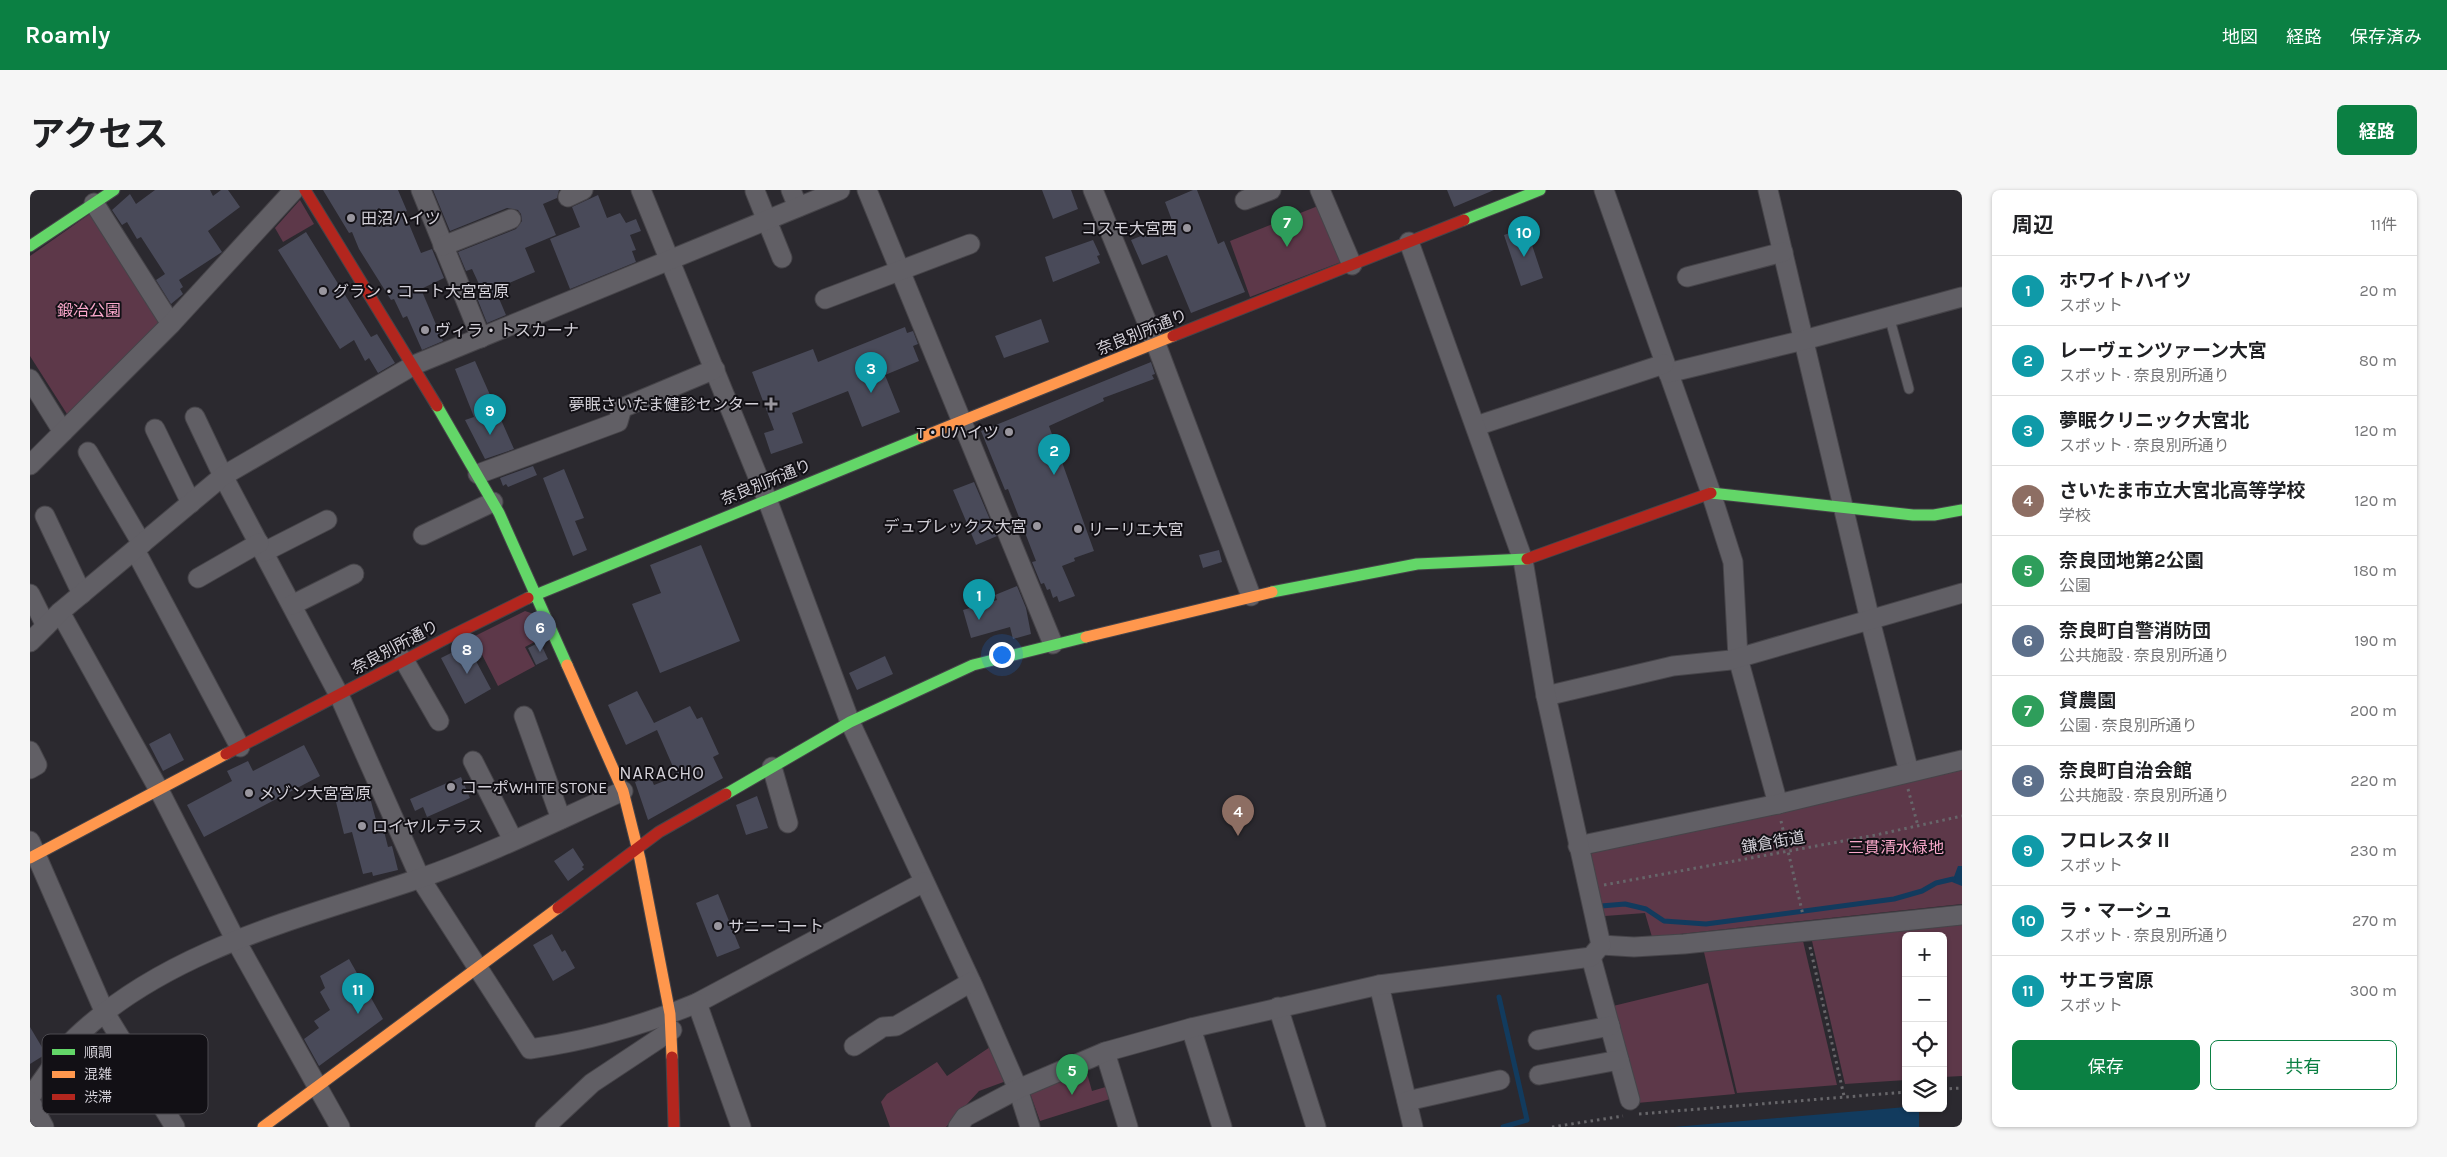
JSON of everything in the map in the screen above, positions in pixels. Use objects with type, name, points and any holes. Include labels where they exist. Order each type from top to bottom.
[{"type":"street","points":[[30,246],[114,190]]},
{"type":"street","points":[[30,465],[172,324],[294,190]]},
{"type":"street","points":[[305,190],[414,366],[493,502],[623,791],[638,846],[671,1022],[674,1127]]},
{"type":"street","points":[[421,190],[481,338]]},
{"type":"street","points":[[641,190],[768,499],[850,722],[971,982],[1018,1089],[1030,1127]]},
{"type":"street","points":[[30,642],[60,612],[223,476],[414,366],[767,220],[795,198],[840,190]]},
{"type":"street","points":[[866,190],[1053,644]]},
{"type":"street","points":[[1093,190],[1156,344],[1251,596]]},
{"type":"street","points":[[1245,200],[1271,190]]},
{"type":"street","points":[[1320,190],[1352,265]]},
{"type":"street","name":"奈良別所通り","points":[[32,851],[159,790],[404,660],[536,594],[961,421],[1540,190]]},
{"type":"street","points":[[1604,190],[1711,493],[1732,562],[1738,658],[1778,804]]},
{"type":"street","points":[[1768,190],[1907,773]]},
{"type":"street","points":[[756,191],[782,258]]},
{"type":"street","points":[[94,203],[172,324]]},
{"type":"street","points":[[443,246],[511,218]]},
{"type":"street","points":[[1409,242],[1523,560],[1546,696],[1588,888],[1596,951],[1610,1026],[1630,1110]]},
{"type":"street","points":[[825,299],[970,244]]},
{"type":"street","points":[[1688,277],[1783,252]]},
{"type":"street","points":[[1476,426],[1666,368],[1804,340],[1962,297]]},
{"type":"street","points":[[478,474],[618,422],[622,408],[715,369]]},
{"type":"street","points":[[30,379],[63,432]]},
{"type":"street","points":[[195,417],[223,476],[339,695],[420,878],[530,1049],[567,1044],[671,1022]]},
{"type":"street","points":[[155,429],[191,503]]},
{"type":"street","points":[[88,452],[139,547],[240,747]]},
{"type":"street","points":[[263,1127],[638,846],[850,722],[973,665],[1251,596],[1416,564],[1523,560],[1711,493],[1913,515],[1934,515],[1962,510]]},
{"type":"street","points":[[423,535],[493,502]]},
{"type":"street","points":[[45,516],[82,594]]},
{"type":"street","points":[[198,578],[262,547],[327,520]]},
{"type":"street","points":[[292,605],[354,574]]},
{"type":"street","points":[[1546,696],[1673,666],[1738,658],[1962,593]]},
{"type":"street","points":[[30,594],[46,626]]},
{"type":"street","points":[[60,612],[159,790],[236,942],[340,1127]]},
{"type":"street","points":[[404,660],[439,720]]},
{"type":"street","points":[[524,716],[561,819]]},
{"type":"street","points":[[30,751],[37,765],[30,769]]},
{"type":"street","points":[[1578,846],[1778,804],[1962,760]]},
{"type":"street","points":[[473,761],[513,840]]},
{"type":"street","points":[[772,767],[788,824]]},
{"type":"street","points":[[80,1034],[105,1013],[173,968],[353,898],[420,878],[513,840],[623,791]]},
{"type":"street","points":[[32,851],[105,1013],[118,1034]]},
{"type":"street","points":[[545,1127],[592,1082],[697,1002],[924,882]]},
{"type":"street","points":[[958,1127],[965,1117],[1018,1089],[1104,1052],[1191,1028],[1379,985],[1596,951],[1806,927],[1962,915]]},
{"type":"street","points":[[854,1046],[883,1027],[896,1026],[971,982]]},
{"type":"street","points":[[1379,985],[1413,1127]]},
{"type":"street","points":[[697,1002],[741,1127]]},
{"type":"street","points":[[1278,1007],[1316,1127]]},
{"type":"street","points":[[1538,1040],[1610,1026]]},
{"type":"street","points":[[1191,1028],[1222,1127]]},
{"type":"street","points":[[1104,1052],[1128,1127]]},
{"type":"street","points":[[1539,1075],[1619,1060]]},
{"type":"street","points":[[1407,1101],[1500,1080]]},
{"type":"street","points":[[30,1097],[42,1081]]},
{"type":"street","points":[[30,1101],[44,1127]]},
{"type":"street","points":[[167,1114],[175,1127]]},
{"type":"lane","points":[[1889,316],[1909,389]]},
{"type":"path","points":[[1907,773],[1918,826]]},
{"type":"path","points":[[1778,804],[1844,1096]]},
{"type":"path","name":"鎌倉街道","points":[[1588,888],[1788,852],[1962,816]]},
{"type":"path","points":[[1947,1089],[1962,1088]]},
{"type":"path","points":[[1552,1127],[1630,1110],[1902,1092]]},
{"type":"green space","points":[[300,200],[314,224],[283,242],[275,228]]},
{"type":"green space","points":[[1323,204],[1341,262],[1250,297],[1230,241]]},
{"type":"green space","name":"鍛冶公園","points":[[94,211],[163,318],[67,414],[30,356],[30,256]]},
{"type":"green space","points":[[525,611],[534,614],[544,637],[525,647],[535,666],[498,686],[473,637]]},
{"type":"green space","name":"三貫清水緑地","points":[[1962,765],[1962,904],[1652,937],[1645,913],[1605,916],[1589,854]]},
{"type":"green space","points":[[1962,917],[1962,1076],[1947,1077],[1947,932],[1902,932],[1902,1080],[1845,1084],[1812,941],[1817,934]]},
{"type":"green space","points":[[1800,938],[1803,941],[1837,1085],[1737,1093],[1703,948]]},
{"type":"green space","points":[[1708,983],[1735,1094],[1637,1103],[1613,1006]]},
{"type":"green space","points":[[993,1045],[1009,1080],[979,1091],[946,1127],[890,1127],[881,1102],[887,1094],[937,1062],[947,1076]]},
{"type":"green space","points":[[1086,1070],[1092,1091],[1109,1086],[1113,1098],[1040,1121],[1030,1093]]},
{"type":"water","points":[[1958,866],[1962,866],[1962,886],[1952,882]]},
{"type":"water","points":[[1902,1107],[1902,1112],[1919,1112],[1919,1127],[1674,1127]]},
{"type":"building","points":[[155,190],[210,190],[213,196],[221,190],[228,190],[240,207],[208,231],[222,252],[179,280],[183,287],[180,289],[183,294],[171,304],[156,280],[165,274],[141,237],[137,239],[127,222],[122,225],[112,210],[130,194],[136,204]]},
{"type":"building","points":[[323,190],[398,190],[407,211],[404,212],[421,253],[432,249],[444,278],[421,289],[443,341],[422,350],[407,316],[403,318],[394,299],[391,300],[359,249],[352,232],[349,233]]},
{"type":"building","points":[[433,190],[559,190],[557,198],[543,204],[556,235],[525,248],[535,272],[495,289],[506,315],[487,323],[477,298],[484,295],[472,269],[466,271],[458,252],[516,229],[522,221],[521,214],[518,210],[507,208],[450,231]]},
{"type":"building","points":[[1042,190],[1071,190],[1078,209],[1053,219]]},
{"type":"building","points":[[1197,190],[1218,244],[1224,241],[1245,292],[1191,313],[1167,255],[1142,265],[1131,240],[1173,223],[1165,202]]},
{"type":"building","points":[[1447,190],[1494,190],[1454,207]]},
{"type":"building","points":[[598,195],[607,218],[620,213],[626,223],[636,219],[641,231],[630,235],[636,250],[632,251],[636,262],[570,289],[550,239],[580,227],[572,207]]},
{"type":"building","points":[[1526,227],[1543,278],[1521,286],[1504,235]]},
{"type":"building","name":"グラン・コート大宮宮原","points":[[306,232],[371,337],[377,334],[395,363],[378,373],[369,358],[365,361],[354,340],[340,349],[278,250]]},
{"type":"building","points":[[1093,240],[1100,255],[1097,256],[1100,263],[1053,282],[1045,257]]},
{"type":"building","points":[[1041,319],[1049,342],[1004,358],[995,336]]},
{"type":"building","points":[[905,327],[907,333],[913,331],[918,344],[913,346],[919,361],[885,375],[900,412],[862,427],[848,391],[792,413],[803,443],[771,454],[764,433],[774,430],[752,372],[813,349],[818,362]]},
{"type":"building","points":[[475,361],[514,449],[485,459],[465,420],[474,417],[455,369]]},
{"type":"building","points":[[1151,362],[1155,374],[1152,375],[1154,379],[1103,398],[1104,401],[1049,426],[1094,551],[1074,558],[1075,561],[1062,566],[1075,596],[1059,602],[1057,596],[1053,598],[1050,589],[1047,590],[1044,583],[1041,584],[1032,562],[1036,561],[1008,489],[1005,490],[981,431]]},
{"type":"building","points":[[533,466],[537,475],[508,487],[506,484],[503,486],[500,478]]},
{"type":"building","points":[[564,469],[584,518],[575,521],[587,550],[573,556],[543,478]]},
{"type":"building","points":[[974,482],[997,536],[976,545],[953,490]]},
{"type":"building","points":[[701,545],[740,641],[660,673],[632,604],[661,593],[650,565]]},
{"type":"building","points":[[1219,550],[1222,562],[1203,568],[1199,555]]},
{"type":"building","points":[[1017,586],[1026,608],[1031,634],[1013,639],[1010,627],[971,638],[963,610],[997,600],[995,595]]},
{"type":"building","points":[[473,642],[482,657],[476,661],[491,689],[465,704],[441,658]]},
{"type":"building","points":[[540,642],[548,659],[536,665],[528,648]]},
{"type":"building","points":[[885,656],[893,674],[857,690],[849,673]]},
{"type":"building","points":[[637,691],[654,723],[690,706],[697,719],[702,717],[719,754],[713,757],[723,778],[648,820],[635,782],[650,776],[654,785],[677,776],[657,730],[626,745],[608,705]]},
{"type":"building","points":[[170,733],[184,760],[163,771],[149,744]]},
{"type":"building","name":"メゾン大宮宮原","points":[[304,745],[320,776],[204,837],[187,805],[232,781],[227,771],[248,761],[253,771]]},
{"type":"building","name":"コーポWHITE STONE","points":[[461,777],[470,798],[427,817],[423,807],[415,811],[410,799]]},
{"type":"building","name":"ロイヤルテラス","points":[[356,788],[358,797],[369,794],[376,820],[381,819],[388,847],[392,846],[398,870],[373,876],[372,872],[363,874],[352,832],[344,834],[334,794]]},
{"type":"building","points":[[757,796],[768,828],[746,835],[736,805]]},
{"type":"building","points":[[573,848],[584,865],[582,867],[584,869],[568,881],[554,861]]},
{"type":"building","name":"サニーコート","points":[[718,894],[740,948],[717,957],[696,903]]},
{"type":"building","points":[[552,934],[562,952],[565,950],[575,968],[553,981],[533,945]]},
{"type":"building","points":[[349,959],[383,1019],[319,1066],[304,1039],[319,1028],[314,1021],[330,1010],[320,992],[325,988],[320,976]]},
{"type":"building","points":[[30,1027],[42,1047],[42,1056],[30,1064]]},
{"type":"waterway","points":[[1601,906],[1625,904],[1646,909],[1664,921],[1706,924],[1894,899],[1922,891],[1936,883],[1953,879]]},
{"type":"waterway","points":[[1499,997],[1527,1120],[1503,1127]]},
{"type":"traffic: fast","points":[[30,246],[114,190]]},
{"type":"traffic: fast","points":[[1464,220],[1540,190]]},
{"type":"traffic: fast","points":[[437,406],[499,513],[567,665]]},
{"type":"traffic: fast","points":[[528,598],[922,437]]},
{"type":"traffic: fast","points":[[1711,493],[1913,515],[1934,515],[1962,510]]},
{"type":"traffic: fast","points":[[1272,592],[1417,564],[1527,559]]},
{"type":"traffic: fast","points":[[726,794],[850,722],[973,665],[1086,637]]},
{"type":"traffic: slow","points":[[922,437],[1173,336]]},
{"type":"traffic: slow","points":[[1086,637],[1272,592]]},
{"type":"traffic: slow","points":[[567,665],[623,791],[640,859],[670,1014],[672,1057]]},
{"type":"traffic: slow","points":[[30,858],[226,754]]},
{"type":"traffic: slow","points":[[263,1127],[558,908]]},
{"type":"traffic: jam","points":[[305,190],[437,406]]},
{"type":"traffic: jam","points":[[1173,336],[1464,220]]},
{"type":"traffic: jam","points":[[1527,559],[1711,493]]},
{"type":"traffic: jam","points":[[226,754],[445,639],[528,598]]},
{"type":"traffic: jam","points":[[558,908],[659,832],[726,794]]},
{"type":"traffic: jam","points":[[672,1057],[674,1127]]},
{"type":"place","name":"田沼ハイツ","points":[[351,218]]},
{"type":"place","name":"コスモ大宮西","points":[[1187,228]]},
{"type":"place","name":"貸農園","points":[[1287,247]]},
{"type":"place","name":"ラ・マーシュ","points":[[1524,257]]},
{"type":"place","name":"グラン・コート大宮宮原","points":[[323,291]]},
{"type":"place","name":"ヴィラ・トスカーナ","points":[[425,330]]},
{"type":"place","name":"夢眠クリニック大宮北","points":[[871,393]]},
{"type":"place","name":"夢眠さいたま健診センター","points":[[771,404]]},
{"type":"place","name":"T・Uハイツ","points":[[1009,432]]},
{"type":"place","name":"フロレスタⅡ","points":[[490,435]]},
{"type":"place","name":"レーヴェンツァーン大宮","points":[[1054,475]]},
{"type":"place","name":"デュプレックス大宮","points":[[1037,526]]},
{"type":"place","name":"リーリエ大宮","points":[[1078,529]]},
{"type":"place","name":"ホワイトハイツ","points":[[979,620]]},
{"type":"place","name":"奈良町自警消防団","points":[[540,652]]},
{"type":"place","name":"奈良町自治会館","points":[[467,674]]},
{"type":"place","name":"コーポWHITE STONE","points":[[451,787]]},
{"type":"place","name":"メゾン大宮宮原","points":[[249,793]]},
{"type":"place","name":"ロイヤルテラス","points":[[362,826]]},
{"type":"place","name":"さいたま市立大宮北高等学校","points":[[1238,836]]},
{"type":"place","name":"サニーコート","points":[[718,926]]},
{"type":"place","name":"サエラ宮原","points":[[358,1014]]},
{"type":"place","name":"奈良団地第2公園","points":[[1072,1095]]},
{"type":"district","name":"NARACHO","points":[[662,773]]}]
